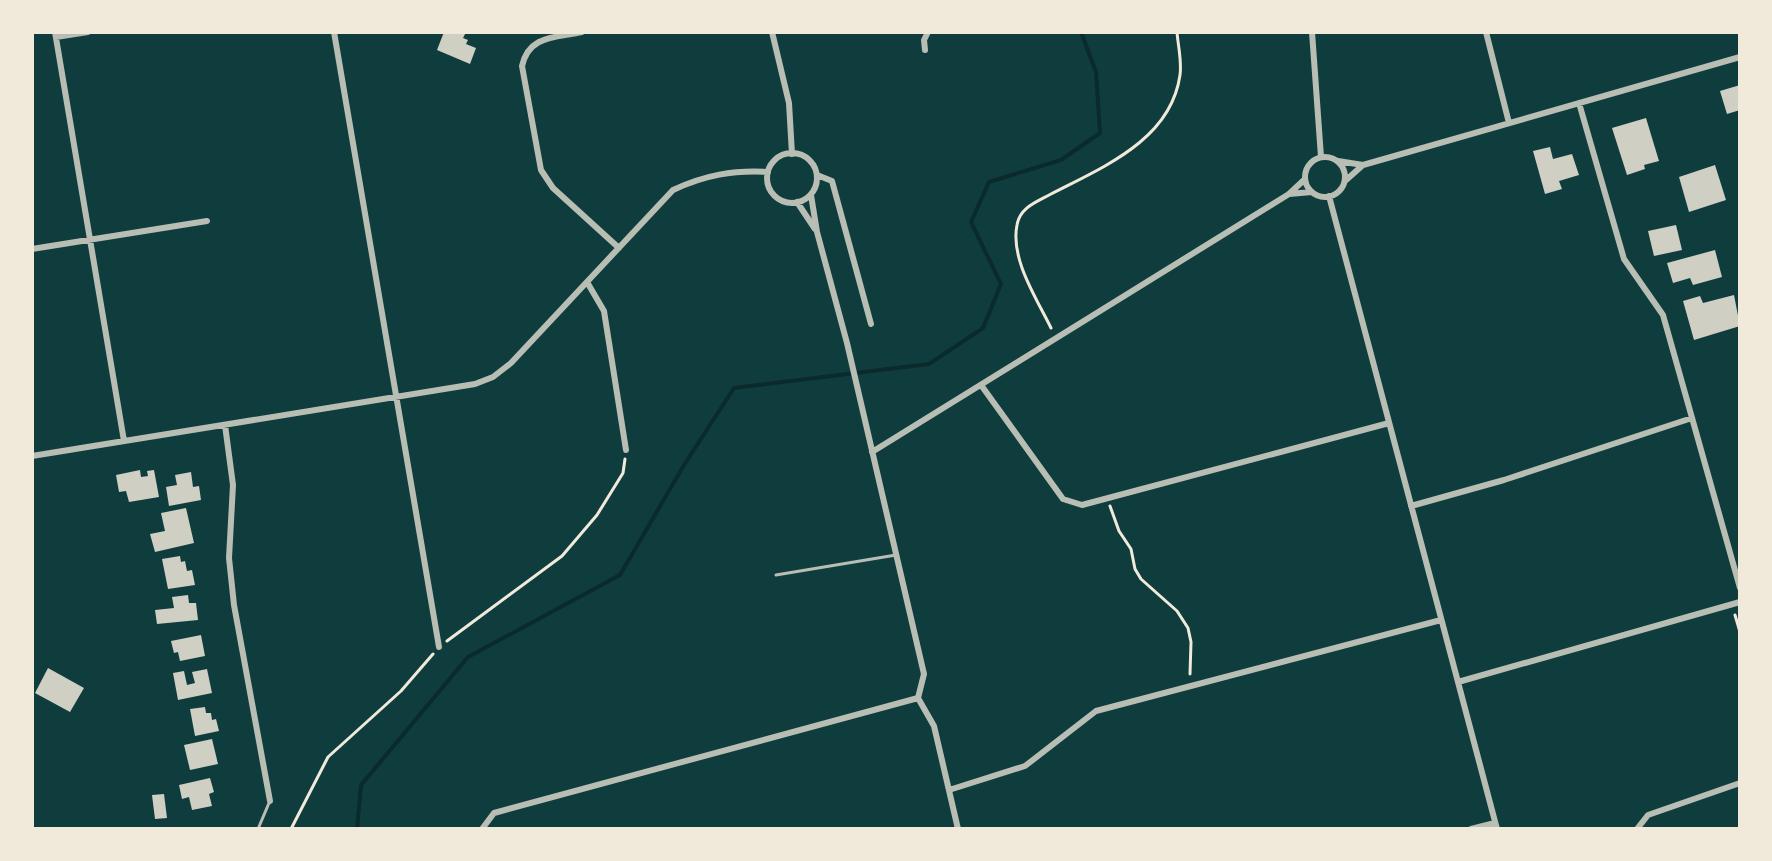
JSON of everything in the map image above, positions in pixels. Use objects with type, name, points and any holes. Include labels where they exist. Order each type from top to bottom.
[{"type":"street","points":[[88,32],[56,34],[124,441]]},
{"type":"street","points":[[334,32],[439,647]]},
{"type":"street","points":[[582,32],[537,42],[526,51],[522,66],[541,170],[553,188],[619,248]]},
{"type":"street","points":[[772,32],[789,103],[792,154]]},
{"type":"street","points":[[925,50],[924,40],[928,32]]},
{"type":"street","points":[[1312,32],[1321,157]]},
{"type":"street","points":[[1486,32],[1509,123]]},
{"type":"street","points":[[872,452],[1289,194],[1305,179],[1308,166],[1321,157],[1363,165],[1740,57]]},
{"type":"street","points":[[1579,103],[1624,259],[1663,315],[1740,588]]},
{"type":"street","points":[[811,195],[797,202],[779,200],[770,190],[768,172],[779,157],[792,154],[808,160],[817,175],[832,181],[871,324]]},
{"type":"street","points":[[1338,161],[1344,170],[1344,182]]},
{"type":"street","points":[[1289,194],[1312,192],[1329,196],[1339,191],[1344,182],[1363,165]]},
{"type":"street","points":[[32,456],[475,384],[493,377],[511,363],[673,190],[697,179],[739,170],[768,172]]},
{"type":"street","points":[[817,175],[811,195],[817,232],[847,343],[924,674],[918,698],[934,726],[958,829]]},
{"type":"street","points":[[1305,179],[1312,192]]},
{"type":"street","points":[[1329,196],[1496,826],[1471,829]]},
{"type":"street","points":[[797,202],[817,232]]},
{"type":"street","points":[[32,249],[207,221]]},
{"type":"street","points":[[587,282],[604,311],[626,450]]},
{"type":"street","points":[[981,385],[1063,499],[1082,505],[1389,423]]},
{"type":"street","points":[[1411,506],[1504,480],[1692,418]]},
{"type":"street","points":[[225,425],[233,485],[229,558],[234,605],[270,801]]},
{"type":"street","points":[[1458,682],[1740,602]]},
{"type":"street","points":[[949,790],[1025,766],[1096,711],[1441,620]]},
{"type":"street","points":[[482,829],[494,813],[918,698]]},
{"type":"street","points":[[1637,829],[1648,815],[1740,783]]},
{"type":"lane","points":[[776,575],[896,555]]},
{"type":"lane","points":[[258,829],[270,801]]},
{"type":"path","points":[[1056,339],[1021,264],[1016,242],[1017,224],[1025,208],[1117,159],[1148,136],[1164,117],[1175,94],[1180,72],[1177,32]]},
{"type":"path","points":[[291,829],[328,757],[401,691],[439,647],[562,556],[597,515],[623,473],[626,450]]},
{"type":"path","points":[[1107,498],[1141,579],[1177,611],[1188,628],[1193,685]]},
{"type":"path","points":[[1732,604],[1740,632]]},
{"type":"building","points":[[444,32],[466,32],[463,38],[468,40],[466,44],[476,48],[470,64],[437,50]]},
{"type":"building","points":[[1740,85],[1740,110],[1727,114],[1720,91]]},
{"type":"building","points":[[1646,118],[1659,161],[1627,175],[1612,128]]},
{"type":"building","points":[[1550,147],[1553,159],[1572,154],[1579,175],[1559,181],[1562,189],[1545,194],[1533,151]]},
{"type":"building","points":[[1715,165],[1726,200],[1689,212],[1679,177]]},
{"type":"building","points":[[1676,225],[1682,250],[1654,256],[1648,231]]},
{"type":"building","points":[[1715,250],[1722,277],[1693,285],[1690,278],[1673,283],[1667,263]]},
{"type":"building","points":[[1734,295],[1740,326],[1694,340],[1683,301],[1700,296],[1703,303]]},
{"type":"building","points":[[140,470],[141,477],[148,476],[147,471],[154,470],[159,497],[129,502],[126,491],[119,492],[116,475]]},
{"type":"building","points":[[191,472],[193,487],[199,486],[201,500],[169,506],[166,487],[177,485],[175,475]]},
{"type":"building","points":[[186,508],[194,543],[155,552],[150,534],[165,531],[161,513]]},
{"type":"building","points":[[180,556],[181,562],[185,561],[187,571],[192,570],[195,585],[168,589],[162,559]]},
{"type":"building","points":[[188,595],[189,603],[196,603],[198,620],[157,624],[155,610],[174,608],[172,597]]},
{"type":"building","points":[[201,635],[205,656],[180,661],[171,641]]},
{"type":"building","points":[[48,668],[84,688],[70,712],[35,693]]},
{"type":"building","points":[[207,669],[212,693],[178,700],[173,673],[184,671],[187,685],[195,683],[192,672]]},
{"type":"building","points":[[205,707],[206,713],[211,713],[212,720],[216,719],[219,731],[195,736],[190,709]]},
{"type":"building","points":[[212,739],[218,764],[190,770],[184,745]]},
{"type":"building","points":[[210,778],[214,792],[209,794],[212,806],[192,810],[189,797],[182,799],[179,785]]},
{"type":"building","points":[[164,794],[167,818],[155,819],[152,795]]},
{"type":"waterway","points":[[357,829],[361,785],[468,657],[620,575],[684,465],[734,388],[929,364],[983,328],[1001,284],[971,222],[989,182],[1061,160],[1100,133],[1096,72],[1081,32]]}]
